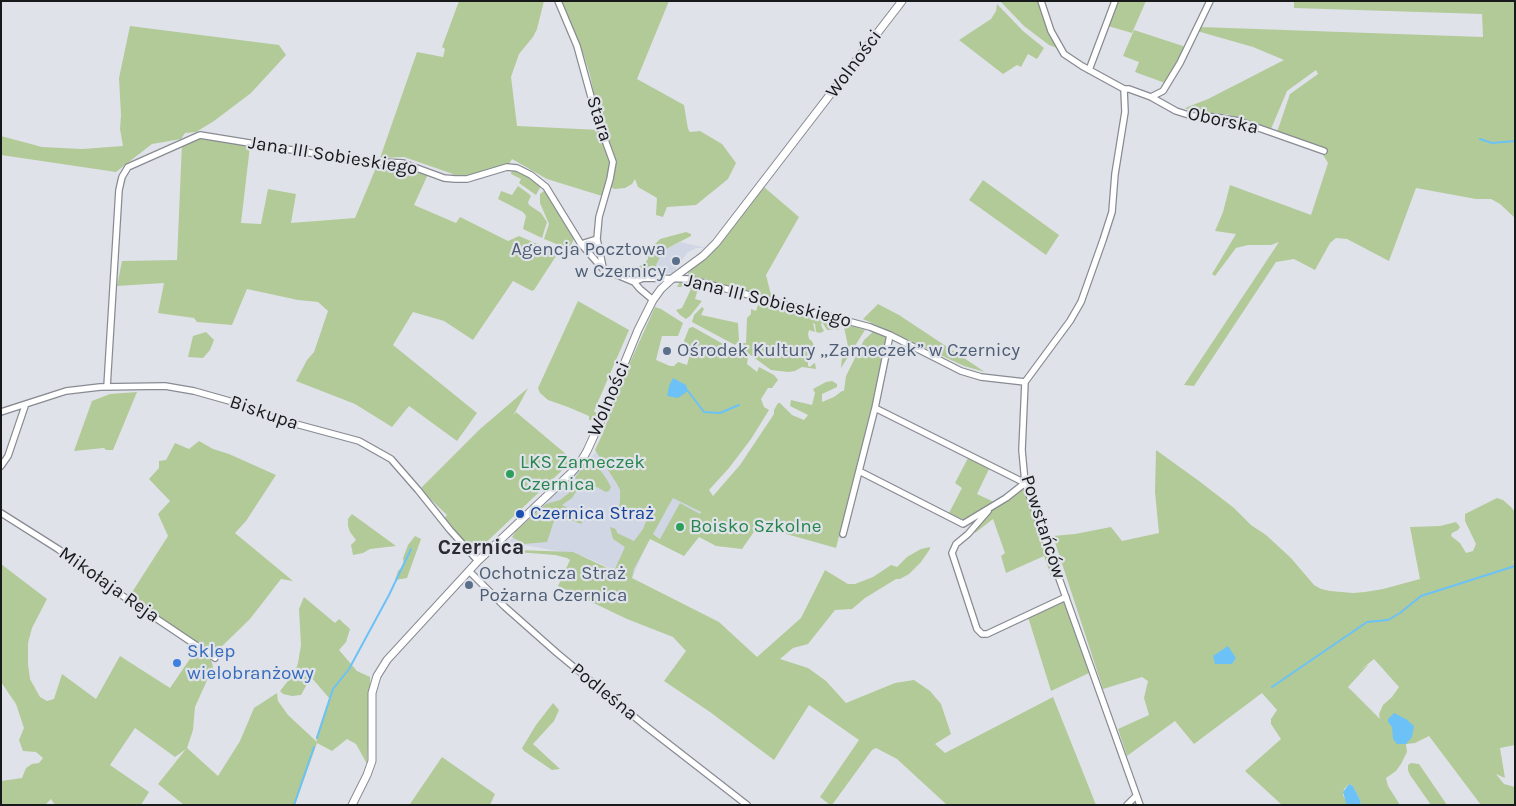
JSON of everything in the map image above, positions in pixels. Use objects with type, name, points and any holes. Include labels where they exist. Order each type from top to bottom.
[{"type":"street","name":"Stara","points":[[558,1],[577,46],[596,115],[614,162],[599,217],[597,239],[603,269]]},
{"type":"street","name":"Wolności","points":[[352,805],[372,761],[372,693],[377,676],[387,660],[478,560],[580,463],[602,418],[638,330],[653,300],[673,278],[713,247],[902,1]]},
{"type":"street","points":[[1024,382],[1076,312],[1086,292],[1112,212],[1115,174],[1125,112],[1124,90],[1064,54],[1051,31],[1041,1]]},
{"type":"street","points":[[1089,70],[1115,1]]},
{"type":"street","points":[[1151,96],[1163,90],[1180,63],[1210,1]]},
{"type":"street","name":"Oborska","points":[[1124,90],[1129,89],[1151,96],[1176,111],[1192,116],[1234,120],[1324,151]]},
{"type":"street","name":"Jana III Sobieskiego","points":[[107,387],[119,190],[122,178],[128,167],[200,135],[360,161],[402,163],[444,178],[466,179],[507,167],[517,168],[531,175],[546,187],[581,244],[603,269],[634,282],[643,278],[689,279],[870,327],[890,335],[961,371],[981,378],[1024,382]]},
{"type":"street","points":[[581,244],[597,239]]},
{"type":"street","points":[[634,282],[640,290],[653,300]]},
{"type":"street","points":[[843,534],[875,408],[890,335]]},
{"type":"street","name":"Powstańców","points":[[1024,382],[1022,450],[1025,483],[1140,805]]},
{"type":"street","name":"Biskupa","points":[[1,412],[25,406],[66,391],[107,387],[165,386],[194,391],[233,402],[270,417],[359,441],[391,459],[450,530],[478,560]]},
{"type":"street","points":[[1,466],[8,456],[25,406]]},
{"type":"street","points":[[875,408],[1025,483],[1006,498],[963,524]]},
{"type":"street","points":[[859,471],[963,524],[968,534]]},
{"type":"street","points":[[992,507],[954,547],[952,553],[977,629],[982,634],[988,634],[1066,596]]},
{"type":"street","name":"Mikołaja Reja","points":[[1,513],[58,549],[96,578],[215,658]]},
{"type":"street","name":"Podleśna","points":[[469,570],[505,607],[555,652],[747,805]]},
{"type":"street","points":[[1127,805],[1136,796]]},
{"type":"shaded area","points":[[681,242],[706,248],[696,248],[687,253],[673,273],[660,273],[661,271],[656,265],[660,257],[668,248]]},
{"type":"shaded area","points":[[598,450],[666,512],[673,497],[701,512],[679,550],[653,534],[632,578],[583,556],[509,542],[522,526]]},
{"type":"green space","points":[[459,1],[544,1],[537,29],[519,54],[511,77],[517,126],[600,130],[611,161],[602,196],[547,179],[512,159],[509,164],[466,177],[452,176],[453,174],[404,157],[380,158],[417,52],[443,57],[445,49],[442,47]]},
{"type":"green space","points":[[561,1],[669,1],[637,79],[684,105],[690,132],[700,131],[722,144],[736,163],[728,179],[696,205],[667,207],[663,217],[656,215],[657,198],[638,187],[635,179],[632,184],[625,188],[615,189],[610,187],[616,162],[598,113],[590,75],[582,50]]},
{"type":"green space","points":[[1000,1],[1038,1],[1057,48],[1049,45],[1024,26]]},
{"type":"green space","points":[[1116,1],[1146,1],[1132,33],[1108,26]]},
{"type":"green space","points":[[1294,1],[1515,1],[1515,218],[1500,204],[1491,199],[1476,199],[1416,188],[1389,261],[1347,239],[1336,238],[1330,243],[1315,270],[1294,259],[1276,262],[1194,386],[1184,385],[1279,242],[1271,245],[1248,245],[1236,248],[1215,276],[1212,274],[1236,234],[1215,231],[1223,212],[1230,185],[1311,215],[1328,163],[1323,155],[1325,150],[1277,132],[1290,94],[1318,74],[1316,70],[1287,91],[1271,129],[1227,114],[1195,113],[1185,108],[1208,99],[1284,60],[1253,47],[1197,31],[1200,27],[1483,37],[1482,14],[1294,8]]},
{"type":"green space","points":[[997,4],[1023,31],[1044,48],[1037,59],[1028,54],[1021,67],[1017,65],[1003,74],[959,40],[991,19],[996,11]]},
{"type":"green space","points":[[130,26],[279,45],[286,55],[251,93],[214,121],[196,132],[185,133],[181,139],[152,144],[116,172],[1,155],[1,136],[42,147],[82,149],[123,146],[120,129],[119,78]]},
{"type":"green space","points":[[1134,30],[1186,47],[1165,83],[1135,72],[1139,62],[1123,56]]},
{"type":"green space","points":[[200,135],[250,146],[241,223],[261,224],[268,189],[296,194],[291,223],[355,218],[378,163],[403,163],[429,172],[414,205],[456,223],[460,217],[508,241],[519,236],[558,253],[534,290],[532,291],[513,281],[473,340],[444,321],[413,312],[393,345],[477,413],[457,441],[409,406],[392,427],[355,404],[296,381],[307,360],[314,352],[328,311],[318,302],[298,300],[247,289],[232,325],[197,322],[194,318],[158,313],[164,283],[117,286],[122,261],[177,260],[182,143]]},
{"type":"green space","points":[[512,170],[520,172],[541,186],[536,195],[519,183],[521,179],[511,174]]},
{"type":"green space","points":[[983,180],[1059,235],[1046,255],[969,200]]},
{"type":"green space","points":[[518,186],[531,196],[528,202],[529,205],[541,213],[547,222],[542,238],[523,229],[526,216],[523,212],[498,199],[501,191],[512,195]]},
{"type":"green space","points":[[764,187],[799,217],[766,275],[772,299],[689,278],[688,271],[719,245]]},
{"type":"green space","points":[[544,191],[574,239],[569,249],[544,239],[549,224],[540,203],[540,194]]},
{"type":"green space","points":[[686,232],[691,234],[691,236],[668,248],[660,257],[656,265],[661,271],[660,273],[651,272],[643,275],[622,270],[623,266],[637,267],[644,264],[648,259],[647,252],[660,239]]},
{"type":"green space","points":[[680,282],[698,289],[695,299],[702,301],[686,319],[676,310],[682,308],[691,289],[684,286],[677,287]]},
{"type":"green space","points":[[733,292],[769,302],[771,306],[810,316],[823,317],[865,330],[841,368],[841,354],[844,353],[847,356],[848,354],[846,351],[840,353],[842,349],[848,346],[844,327],[841,325],[838,330],[827,330],[822,322],[821,325],[824,331],[820,333],[816,332],[815,324],[813,323],[815,332],[809,330],[808,334],[814,346],[808,349],[807,360],[810,367],[815,363],[816,369],[802,367],[788,372],[771,370],[745,351],[743,343],[746,343],[747,318],[751,314],[751,309],[756,311],[759,302],[732,295]]},
{"type":"green space","points":[[578,301],[629,330],[594,411],[598,415],[593,420],[589,420],[589,416],[548,400],[540,393],[538,388]]},
{"type":"green space","points":[[878,304],[899,315],[985,372],[964,366],[863,319]]},
{"type":"green space","points":[[655,307],[683,323],[678,336],[662,336],[656,360],[670,366],[674,366],[678,362],[687,365],[690,354],[684,348],[684,341],[689,328],[693,327],[748,358],[747,364],[757,372],[759,367],[774,375],[778,380],[772,388],[768,388],[761,399],[764,407],[769,410],[751,439],[709,490],[713,496],[740,465],[774,414],[778,403],[792,415],[804,420],[808,415],[790,406],[791,400],[812,405],[815,393],[813,389],[826,382],[832,381],[837,384],[837,387],[822,394],[822,402],[844,391],[846,376],[864,340],[874,331],[886,336],[887,339],[871,409],[836,548],[758,526],[742,549],[716,546],[699,537],[684,556],[650,539],[634,569],[632,578],[719,622],[757,657],[801,618],[825,570],[848,584],[855,584],[873,577],[891,565],[897,567],[907,557],[921,549],[930,547],[921,562],[909,574],[896,579],[865,598],[852,609],[835,610],[808,644],[793,648],[780,659],[808,668],[826,681],[846,703],[895,683],[914,680],[930,691],[941,704],[951,734],[935,744],[945,753],[1053,697],[1096,805],[947,805],[897,759],[876,748],[872,750],[832,805],[830,805],[820,797],[859,740],[809,705],[774,760],[710,712],[664,681],[686,651],[673,637],[627,619],[558,586],[570,560],[567,558],[555,555],[517,552],[518,550],[573,552],[614,571],[625,547],[613,539],[610,527],[616,529],[617,533],[634,541],[643,529],[648,517],[631,508],[629,510],[624,507],[618,509],[620,490],[595,450],[619,387]],"holes":[[[673,498],[701,512],[700,514],[680,503],[660,539],[653,534]]]},
{"type":"green space","points":[[702,307],[704,309],[701,315],[738,323],[739,341],[735,345],[692,322],[694,315]]},
{"type":"green space","points":[[206,332],[214,340],[210,350],[203,358],[188,357],[193,336]]},
{"type":"green space","name":"LKS Zameczek Czernica","points":[[528,388],[513,416],[516,412],[573,460],[475,553],[444,519],[447,515],[420,489],[480,429]]},
{"type":"green space","points":[[137,392],[113,450],[106,450],[104,448],[74,451],[92,401],[110,394]]},
{"type":"green space","points":[[199,441],[213,449],[276,475],[246,521],[235,533],[293,581],[281,579],[250,619],[217,651],[217,657],[129,597],[168,536],[158,514],[170,501],[149,479],[159,468],[159,461],[166,460],[175,443],[189,449]]},
{"type":"green space","points":[[1156,450],[1234,508],[1251,525],[1266,535],[1291,558],[1314,585],[1330,591],[1353,593],[1383,589],[1420,579],[1410,527],[1440,526],[1456,522],[1460,527],[1451,536],[1460,543],[1466,553],[1473,551],[1476,544],[1465,521],[1465,514],[1497,498],[1503,500],[1515,512],[1515,560],[1511,563],[1515,561],[1515,745],[1500,748],[1505,778],[1496,774],[1504,784],[1515,787],[1515,805],[1481,805],[1429,736],[1415,743],[1406,744],[1407,752],[1401,764],[1396,771],[1386,778],[1388,786],[1400,805],[1361,805],[1353,786],[1349,784],[1344,789],[1343,795],[1348,805],[1282,805],[1245,771],[1281,739],[1271,724],[1271,719],[1277,710],[1262,693],[1194,744],[1175,721],[1127,756],[1118,729],[1149,715],[1144,698],[1148,681],[1142,677],[1103,689],[1053,536],[1111,527],[1122,541],[1159,533],[1155,492]],"holes":[[[1374,659],[1399,687],[1383,705],[1379,714],[1380,719],[1348,687],[1369,664],[1359,671]]]},
{"type":"green space","points":[[968,458],[989,469],[977,494],[994,502],[964,520],[949,513],[962,488],[955,483]]},
{"type":"green space","points":[[588,459],[592,459],[606,478],[611,487],[609,491],[606,492],[575,478]]},
{"type":"green space","points":[[570,483],[587,487],[586,489],[577,490],[572,498],[562,505],[585,516],[581,524],[556,512],[552,515],[554,521],[547,542],[524,544],[512,537],[516,531],[546,504],[560,500],[569,493],[572,488]]},
{"type":"green space","points":[[1024,487],[1055,574],[1051,576],[1044,556],[1006,573],[1001,556],[1005,553],[993,519],[975,533],[974,531],[993,509]]},
{"type":"green space","points":[[352,514],[396,546],[370,549],[353,555],[351,545],[356,540],[348,526],[348,519]]},
{"type":"green space","points":[[415,536],[421,539],[407,578],[395,580],[398,571],[404,565],[403,558],[408,545]]},
{"type":"green space","points":[[1,564],[47,599],[32,628],[28,643],[28,664],[30,679],[40,697],[47,701],[54,699],[62,674],[96,699],[120,656],[170,688],[196,650],[211,659],[213,667],[195,707],[193,730],[187,748],[218,776],[240,741],[254,708],[277,693],[278,701],[288,715],[317,742],[316,737],[329,698],[311,677],[301,695],[292,696],[283,694],[280,691],[295,672],[298,663],[301,645],[299,609],[304,597],[335,623],[339,619],[350,629],[346,642],[339,650],[357,671],[370,677],[367,764],[356,744],[347,739],[332,751],[317,743],[295,805],[184,805],[158,784],[186,749],[175,757],[135,728],[110,765],[149,792],[141,805],[55,805],[51,799],[45,805],[1,805],[1,781],[22,778],[26,768],[32,764],[39,763],[43,758],[36,752],[23,751],[19,740],[24,728],[16,704],[1,682]]},
{"type":"green space","points":[[1064,599],[1089,673],[1051,691],[1028,617]]},
{"type":"green space","points":[[553,703],[559,710],[554,721],[533,744],[560,769],[552,770],[522,748],[536,725]]},
{"type":"green space","points":[[442,757],[495,794],[490,805],[410,804]]},
{"type":"green space","points":[[1411,763],[1419,764],[1447,805],[1431,805],[1410,775],[1408,765]]},
{"type":"water","points":[[673,378],[686,385],[688,391],[678,398],[667,396]]},
{"type":"water","points":[[1228,646],[1236,658],[1232,664],[1215,664],[1213,656]]},
{"type":"water","points":[[1394,713],[1406,719],[1414,726],[1412,737],[1406,744],[1397,744],[1393,739],[1392,727],[1388,719]]},
{"type":"water","points":[[1349,784],[1353,786],[1361,805],[1348,805],[1346,803],[1343,792]]},
{"type":"waterway","points":[[1480,139],[1492,143],[1515,141]]},
{"type":"waterway","points":[[688,391],[704,412],[720,413],[739,405]]},
{"type":"waterway","points":[[317,738],[333,689],[349,669],[389,595],[411,549]]},
{"type":"waterway","points":[[1272,687],[1367,622],[1388,620],[1421,596],[1515,566]]},
{"type":"waterway","points":[[294,805],[314,747]]},
{"type":"place","name":"Agencja Pocztowa w Czernicy","points":[[676,261]]},
{"type":"place","name":"Ośrodek Kultury „Zameczek” w Czernicy","points":[[667,351]]},
{"type":"place","name":"LKS Zameczek Czernica","points":[[510,474]]},
{"type":"place","name":"Czernica Straż","points":[[520,514]]},
{"type":"place","name":"Boisko Szkolne","points":[[680,527]]},
{"type":"place","name":"Ochotnicza Straż Pożarna Czernica","points":[[469,585]]},
{"type":"place","name":"Sklep wielobranżowy","points":[[177,663]]},
{"type":"district","name":"Czernica","points":[[481,548]]}]
